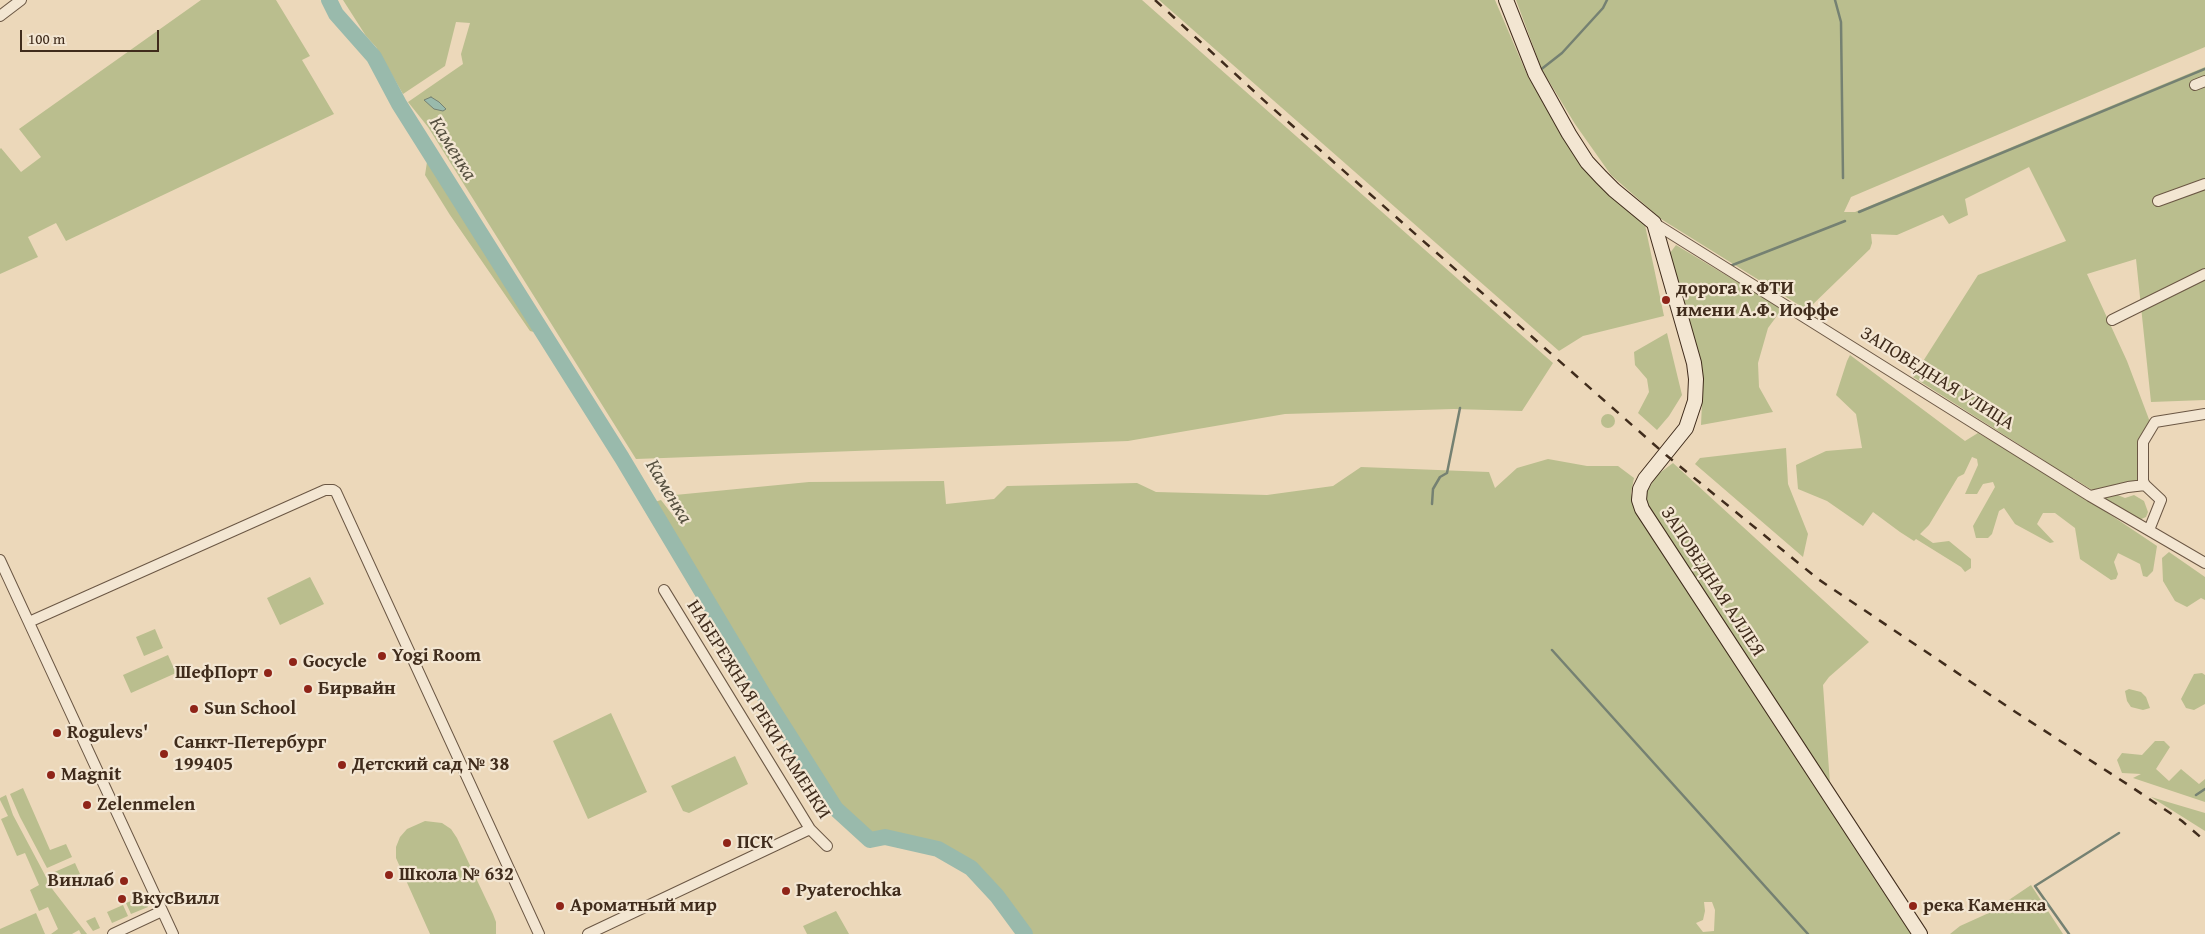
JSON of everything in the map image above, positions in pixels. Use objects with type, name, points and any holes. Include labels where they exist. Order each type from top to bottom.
[{"type":"street","points":[[0,16],[21,0]]},
{"type":"street","name":"ЗАПОВЕДНАЯ УЛИЦА","points":[[1506,0],[1536,73],[1568,134],[1587,162],[1614,190],[1654,223],[2090,496],[2205,563]]},
{"type":"street","points":[[2195,85],[2205,81]]},
{"type":"street","points":[[2158,201],[2205,184]]},
{"type":"street","name":"ЗАПОВЕДНАЯ АЛЛЕЯ","points":[[1654,223],[1694,363],[1696,379],[1695,401],[1686,428],[1645,479],[1640,490],[1639,500],[1642,509],[1920,934]]},
{"type":"street","points":[[2112,320],[2205,274]]},
{"type":"street","points":[[2148,530],[2161,500],[2145,485],[2143,442],[2155,422],[2205,414]]},
{"type":"street","points":[[2090,496],[2145,485]]},
{"type":"street","points":[[29,622],[326,490],[333,490],[336,492],[539,934]]},
{"type":"street","points":[[0,560],[173,934]]},
{"type":"street","name":"НАБЕРЕЖНАЯ РЕКИ КАМЕНКИ","points":[[664,590],[810,829],[827,846]]},
{"type":"street","points":[[588,934],[810,829]]},
{"type":"street","points":[[113,934],[162,911]]},
{"type":"green space","points":[[201,0],[276,0],[310,56],[302,60],[334,114],[66,241],[56,223],[28,237],[38,257],[0,274],[0,149],[21,172],[41,157],[19,129]]},
{"type":"green space","points":[[343,0],[1142,0],[1553,363],[1522,411],[1454,409],[1285,414],[1128,441],[636,459],[428,127],[408,102],[463,64],[461,54],[470,23],[456,22],[445,66],[403,94],[376,47],[366,36]]},
{"type":"green space","points":[[1159,0],[1495,0],[1528,77],[1562,133],[1599,185],[1645,225],[1664,316],[1583,336],[1559,351]]},
{"type":"green space","points":[[1516,0],[2205,0],[2205,47],[1851,197],[1844,212],[1855,212],[2205,67],[2205,400],[2151,402],[2136,259],[2087,274],[2127,361],[2150,422],[2138,442],[2139,480],[2092,490],[2073,478],[2070,480],[2046,464],[2045,461],[1913,377],[1978,275],[2066,241],[2029,167],[1965,199],[1968,215],[1949,224],[1943,215],[1897,235],[1871,234],[1872,243],[1870,249],[1807,310],[1661,219],[1611,175],[1575,124],[1542,70]]},
{"type":"green space","points":[[429,149],[545,335],[530,331],[450,215],[425,175]]},
{"type":"green space","points":[[1676,245],[1782,309],[1768,328],[1758,363],[1759,387],[1773,412],[1701,425],[1703,379],[1670,253]]},
{"type":"green space","points":[[1667,333],[1682,395],[1669,416],[1657,430],[1638,413],[1649,392],[1647,379],[1635,365],[1634,352]]},
{"type":"green space","points":[[1850,355],[1965,441],[1978,433],[2060,481],[2157,546],[2153,571],[2147,577],[2143,576],[2140,564],[2118,553],[2114,562],[2118,574],[2116,579],[2111,580],[2080,559],[2075,528],[2055,513],[2043,513],[2037,524],[2054,542],[2050,543],[2015,524],[2004,508],[1999,511],[1992,534],[1988,538],[1976,538],[1973,526],[1995,487],[1993,482],[1983,484],[1977,494],[1965,494],[1978,465],[1977,459],[1972,457],[1964,474],[1958,477],[1929,525],[1920,534],[1933,543],[1949,541],[1971,559],[1971,568],[1965,572],[1961,567],[1916,539],[1914,541],[1900,532],[1873,512],[1863,526],[1827,501],[1798,489],[1796,465],[1826,451],[1862,448],[1856,414],[1836,395]]},
{"type":"green space","points":[[1605,414],[1611,414],[1615,421],[1611,428],[1605,428],[1601,424],[1601,418]]},
{"type":"green space","points":[[1786,448],[1788,484],[1808,534],[1803,557],[1695,464],[1700,458]]},
{"type":"green space","points":[[1548,459],[1587,466],[1618,466],[1634,478],[1631,493],[1635,509],[1911,934],[1030,934],[974,862],[938,849],[885,837],[870,840],[836,809],[766,699],[648,504],[661,500],[678,522],[675,495],[809,482],[944,481],[946,504],[994,499],[1007,486],[1137,483],[1156,492],[1267,495],[1333,486],[1361,467],[1489,472],[1495,488],[1517,468]],"holes":[[[1704,902],[1712,902],[1715,910],[1714,931],[1703,932],[1696,923],[1703,920]]]},
{"type":"green space","points":[[1673,463],[1869,642],[1829,677],[1823,685],[1830,784],[1648,508],[1646,493],[1657,475]]},
{"type":"green space","points":[[2103,489],[2125,498],[2134,495],[2144,501],[2148,512],[2146,517],[2139,520],[2099,498]]},
{"type":"green space","points":[[2169,552],[2205,577],[2205,600],[2201,598],[2187,607],[2175,601],[2163,581],[2162,558]]},
{"type":"green space","points":[[310,577],[324,604],[280,625],[267,598]]},
{"type":"green space","points":[[155,629],[163,648],[144,656],[136,637]]},
{"type":"green space","points":[[168,655],[176,673],[131,693],[123,675]]},
{"type":"green space","points":[[2202,673],[2205,675],[2205,704],[2194,710],[2186,708],[2181,699],[2194,674]]},
{"type":"green space","points":[[2129,689],[2141,692],[2146,697],[2150,708],[2143,710],[2131,707],[2127,701],[2125,691]]},
{"type":"green space","points":[[611,713],[647,792],[588,819],[553,741]]},
{"type":"green space","points":[[2155,741],[2164,741],[2170,747],[2156,769],[2169,781],[2181,769],[2199,784],[2205,779],[2205,802],[2133,778],[2141,774],[2122,773],[2117,760],[2122,753],[2142,755]]},
{"type":"green space","points":[[735,756],[748,784],[689,813],[683,811],[671,786]]},
{"type":"green space","points":[[23,788],[50,850],[66,844],[72,857],[47,868],[10,794]]},
{"type":"green space","points":[[6,795],[13,815],[53,890],[87,934],[81,934],[79,930],[72,934],[51,934],[58,929],[48,907],[39,911],[30,890],[39,885],[25,853],[17,856],[1,819],[8,816],[0,800],[0,798]]},
{"type":"green space","points":[[2151,797],[2205,813],[2205,831]]},
{"type":"green space","points":[[425,821],[442,823],[451,829],[457,838],[493,914],[496,922],[496,934],[430,934],[396,858],[396,847],[400,837],[407,829]]},
{"type":"green space","points":[[75,863],[80,874],[56,884],[50,874]]},
{"type":"green space","points":[[2031,885],[2063,934],[1950,934],[1960,926],[1991,912]]},
{"type":"green space","points":[[140,890],[148,907],[131,914],[126,903],[136,899],[134,893]]},
{"type":"green space","points":[[123,905],[128,916],[112,923],[107,912]]},
{"type":"green space","points":[[836,911],[849,934],[807,934],[803,926]]},
{"type":"green space","points":[[36,913],[45,934],[0,934],[0,929]]},
{"type":"green space","points":[[95,917],[100,928],[93,931],[86,921]]},
{"type":"shaded area","points":[[431,97],[446,109],[443,111],[434,109],[424,100]]},
{"type":"waterway","name":"Каменка","points":[[329,0],[336,14],[374,57],[399,104],[622,458],[766,699],[836,809],[870,840],[885,837],[938,849],[971,868],[997,896],[1025,934]]},
{"type":"waterway","points":[[1539,71],[1562,53],[1603,8],[1607,0]]},
{"type":"waterway","points":[[1835,0],[1841,22],[1843,178]]},
{"type":"waterway","points":[[1859,212],[2205,69]]},
{"type":"waterway","points":[[1730,266],[1845,221]]},
{"type":"waterway","points":[[1432,504],[1433,489],[1440,477],[1447,473],[1460,408]]},
{"type":"waterway","points":[[1552,650],[1808,934]]},
{"type":"waterway","points":[[2196,795],[2205,789]]},
{"type":"waterway","points":[[2069,934],[2035,886],[2119,833]]},
{"type":"railway","points":[[1155,0],[1269,105],[1666,455],[1818,579],[2182,821],[2205,841]]},
{"type":"place","name":"дорога к ФТИ имени А.Ф. Иоффе","points":[[1666,300]]},
{"type":"place","name":"Yogi Room","points":[[382,656]]},
{"type":"place","name":"Gocycle","points":[[293,662]]},
{"type":"place","name":"ШефПорт","points":[[268,673]]},
{"type":"place","name":"Бирвайн","points":[[308,689]]},
{"type":"place","name":"Sun School","points":[[194,709]]},
{"type":"place","name":"Rogulevs'","points":[[57,733]]},
{"type":"place","name":"Санкт-Петербург 199405","points":[[164,754]]},
{"type":"place","name":"Детский сад № 38","points":[[342,765]]},
{"type":"place","name":"Magnit","points":[[51,775]]},
{"type":"place","name":"Zelenmelen","points":[[87,805]]},
{"type":"place","name":"ПСК","points":[[727,843]]},
{"type":"place","name":"Школа № 632","points":[[389,875]]},
{"type":"place","name":"Винлаб","points":[[124,881]]},
{"type":"place","name":"Pyaterochka","points":[[786,891]]},
{"type":"place","name":"ВкусВилл","points":[[122,899]]},
{"type":"place","name":"Ароматный мир","points":[[560,906]]},
{"type":"place","name":"река Каменка","points":[[1913,906]]}]
